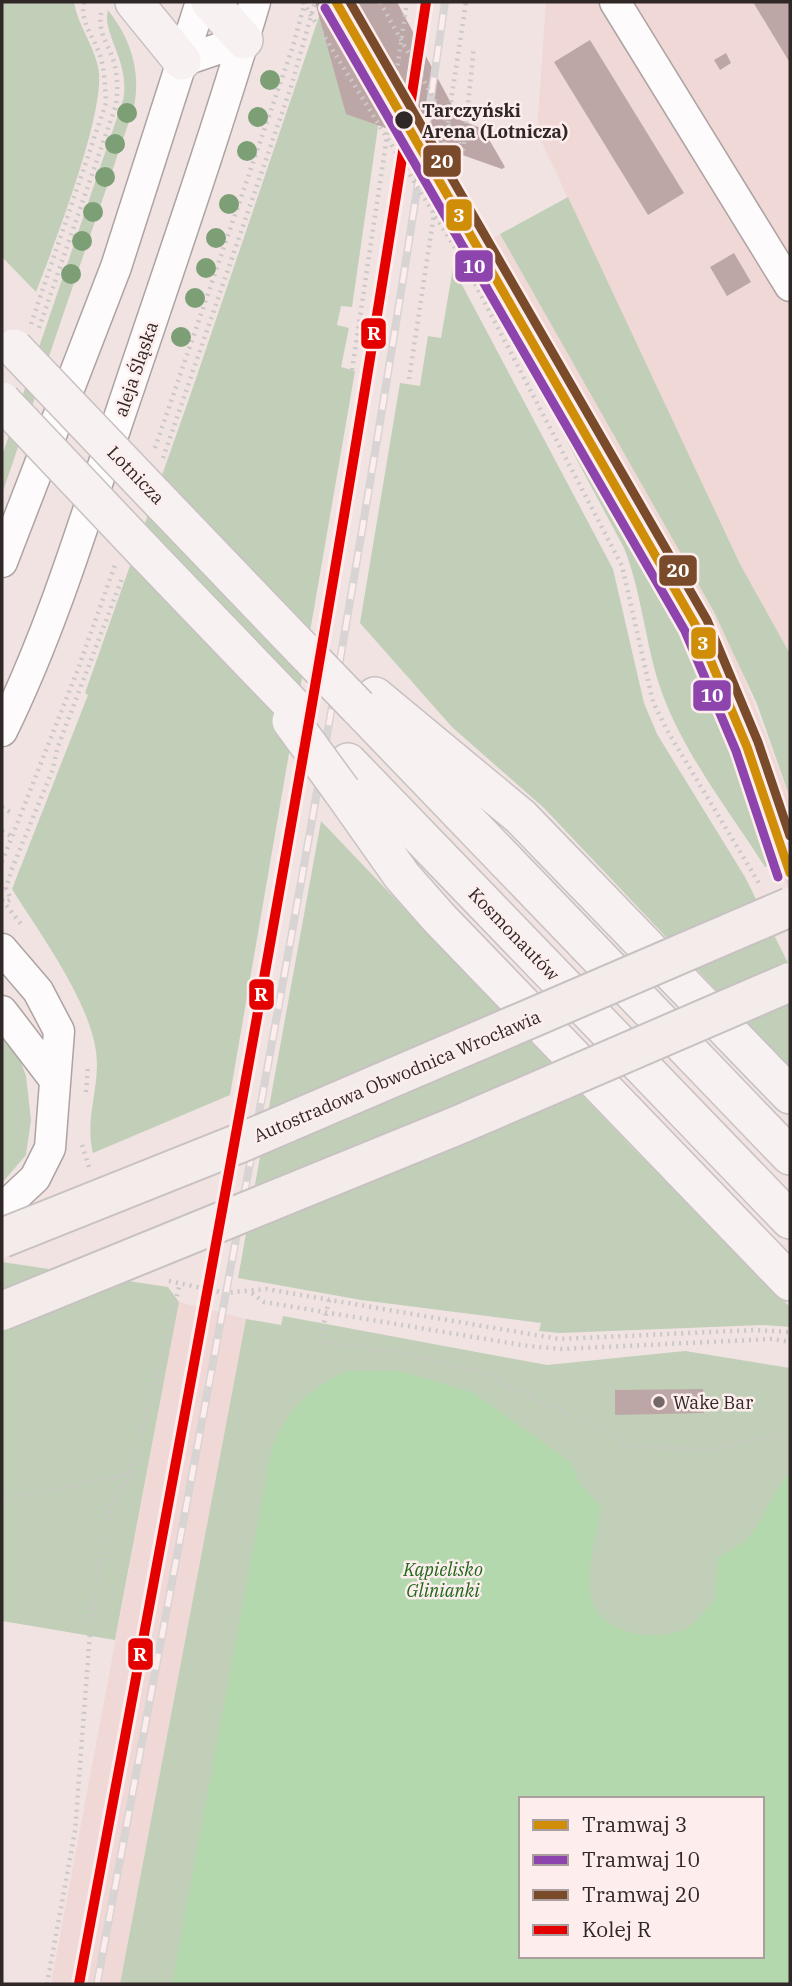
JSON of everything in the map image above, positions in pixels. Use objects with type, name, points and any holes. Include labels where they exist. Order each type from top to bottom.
[{"type":"highway","name":"Autostradowa Obwodnica Wrocławia","points":[[2,1238],[245,1141],[777,900]]},
{"type":"highway","points":[[2,1311],[456,1126],[790,982]]},
{"type":"main road","points":[[120,2],[182,61]]},
{"type":"main road","points":[[210,2],[244,40]]},
{"type":"main road","name":"Lotnicza","points":[[20,337],[160,487],[271,615],[360,696]]},
{"type":"main road","points":[[2,401],[129,560]]},
{"type":"main road","name":"Kosmonautów","points":[[129,560],[237,648],[345,776],[790,1220]]},
{"type":"main road","points":[[360,696],[522,817],[790,1095]]},
{"type":"main road","points":[[360,696],[790,1156]]},
{"type":"main road","points":[[345,776],[402,876],[439,918],[790,1282]]},
{"type":"street","points":[[2,562],[116,267],[201,2]]},
{"type":"street","name":"aleja Śląska","points":[[2,731],[26,681],[64,582],[255,2]]},
{"type":"street","points":[[615,2],[790,286]]},
{"type":"street","points":[[182,61],[244,40]]},
{"type":"street","points":[[2,949],[38,990],[59,1031],[50,1148],[34,1178],[2,1209]]},
{"type":"street","points":[[2,1011],[54,1079]]},
{"type":"path","points":[[20,337],[106,103],[105,78],[100,57],[84,17],[84,2]]},
{"type":"path","points":[[20,337],[116,105],[118,86],[114,62],[99,19],[120,2]]},
{"type":"path","points":[[304,2],[462,259],[622,566],[653,702],[668,732],[739,847],[777,900]]},
{"type":"path","points":[[150,461],[293,46],[304,2]]},
{"type":"path","points":[[160,487],[290,87],[314,2]]},
{"type":"path","points":[[380,2],[463,151]]},
{"type":"path","points":[[352,370],[407,2]]},
{"type":"path","points":[[409,379],[466,2]]},
{"type":"path","points":[[463,151],[474,47]]},
{"type":"path","points":[[415,179],[463,151]]},
{"type":"path","points":[[9,901],[11,899],[6,888],[29,821],[129,560]]},
{"type":"path","points":[[2,862],[78,669],[129,560]]},
{"type":"path","points":[[2,807],[13,814]]},
{"type":"path","points":[[2,831],[11,836]]},
{"type":"path","points":[[47,1984],[75,1831],[92,1607],[112,1503],[131,1474],[180,1283],[225,1293],[266,1289],[559,1339],[755,1330],[790,1332]]},
{"type":"path","points":[[251,1292],[264,1301],[528,1346],[562,1349],[772,1339],[790,1342]]},
{"type":"path","points":[[329,1300],[320,1341],[397,1352],[485,1373],[629,1445],[706,1450],[790,1432]]},
{"type":"path","points":[[2,1499],[131,1474]]},
{"type":"shaded area","points":[[546,2],[790,2],[790,654],[740,564],[537,132]]},
{"type":"shaded area","points":[[500,234],[684,555],[737,659],[790,799],[790,893],[724,714],[683,624],[472,252]]},
{"type":"shaded area","points":[[179,1302],[246,1319],[120,1984],[51,1984]]},
{"type":"shaded area","name":"Kąpielisko Glinianki","points":[[346,1371],[399,1371],[474,1393],[570,1462],[581,1486],[601,1506],[591,1563],[591,1597],[596,1610],[616,1627],[645,1635],[674,1633],[694,1623],[716,1598],[717,1558],[749,1537],[790,1472],[790,1984],[172,1984],[272,1448],[293,1410],[310,1394]]},
{"type":"green space","points":[[2,2],[74,2],[98,67],[99,86],[87,144],[66,212],[36,292],[2,257]]},
{"type":"green space","points":[[324,2],[396,2],[352,307],[341,306],[337,325],[349,328],[341,367],[355,371],[230,1095],[93,1153],[90,1127],[97,1064],[91,1031],[73,988],[12,889],[88,695],[85,693],[190,396]]},
{"type":"green space","points":[[108,10],[123,32],[132,56],[136,81],[134,107],[2,494],[2,456],[123,100],[123,73],[109,28]]},
{"type":"green space","points":[[568,197],[740,564],[790,654],[790,798],[757,704],[714,612],[500,234]]},
{"type":"green space","points":[[472,252],[683,624],[724,714],[778,861],[765,867],[707,780],[681,735],[660,687],[635,582],[624,548],[472,263]]},
{"type":"green space","points":[[453,268],[613,569],[644,703],[657,734],[745,877],[790,967],[790,1068],[544,808],[452,727],[360,623],[400,383],[420,386],[428,336],[441,338]]},
{"type":"green space","points":[[321,821],[627,1142],[790,1307],[790,1327],[763,1325],[560,1333],[539,1331],[541,1323],[361,1300],[238,1278]]},
{"type":"green space","points":[[2,1038],[18,1054],[26,1076],[31,1120],[26,1155],[2,1183]]},
{"type":"green space","points":[[2,1262],[168,1287],[179,1302],[115,1640],[2,1621]]},
{"type":"green space","name":"Kąpielisko Glinianki","points":[[283,1316],[547,1365],[685,1351],[790,1368],[790,1984],[120,1984],[246,1319],[281,1325]]},
{"type":"building","points":[[315,2],[397,2],[460,120],[483,129],[505,167],[502,169],[346,114]]},
{"type":"building","points":[[753,2],[790,2],[790,63]]},
{"type":"building","points":[[590,40],[684,193],[648,215],[554,62]]},
{"type":"building","points":[[726,53],[731,63],[720,70],[714,60]]},
{"type":"building","points":[[734,253],[751,282],[727,296],[710,267]]},
{"type":"building","name":"Wake Bar","points":[[703,1389],[704,1413],[615,1415],[615,1390]]},
{"type":"railway","points":[[97,1984],[325,747],[445,2]]},
{"type":"tram line","name":"3","points":[[336,2],[696,626],[747,747],[790,873]]},
{"type":"tram line","name":"20","points":[[350,2],[707,620],[758,742],[790,836]]},
{"type":"tram line","name":"10","points":[[325,8],[685,631],[736,751],[778,877]]},
{"type":"rail line","name":"R","points":[[79,1984],[305,746],[426,2]]},
{"type":"place","name":"Tarczyński Arena (Lotnicza)","points":[[404,120]]},
{"type":"place","name":"Wake Bar","points":[[659,1402]]}]
